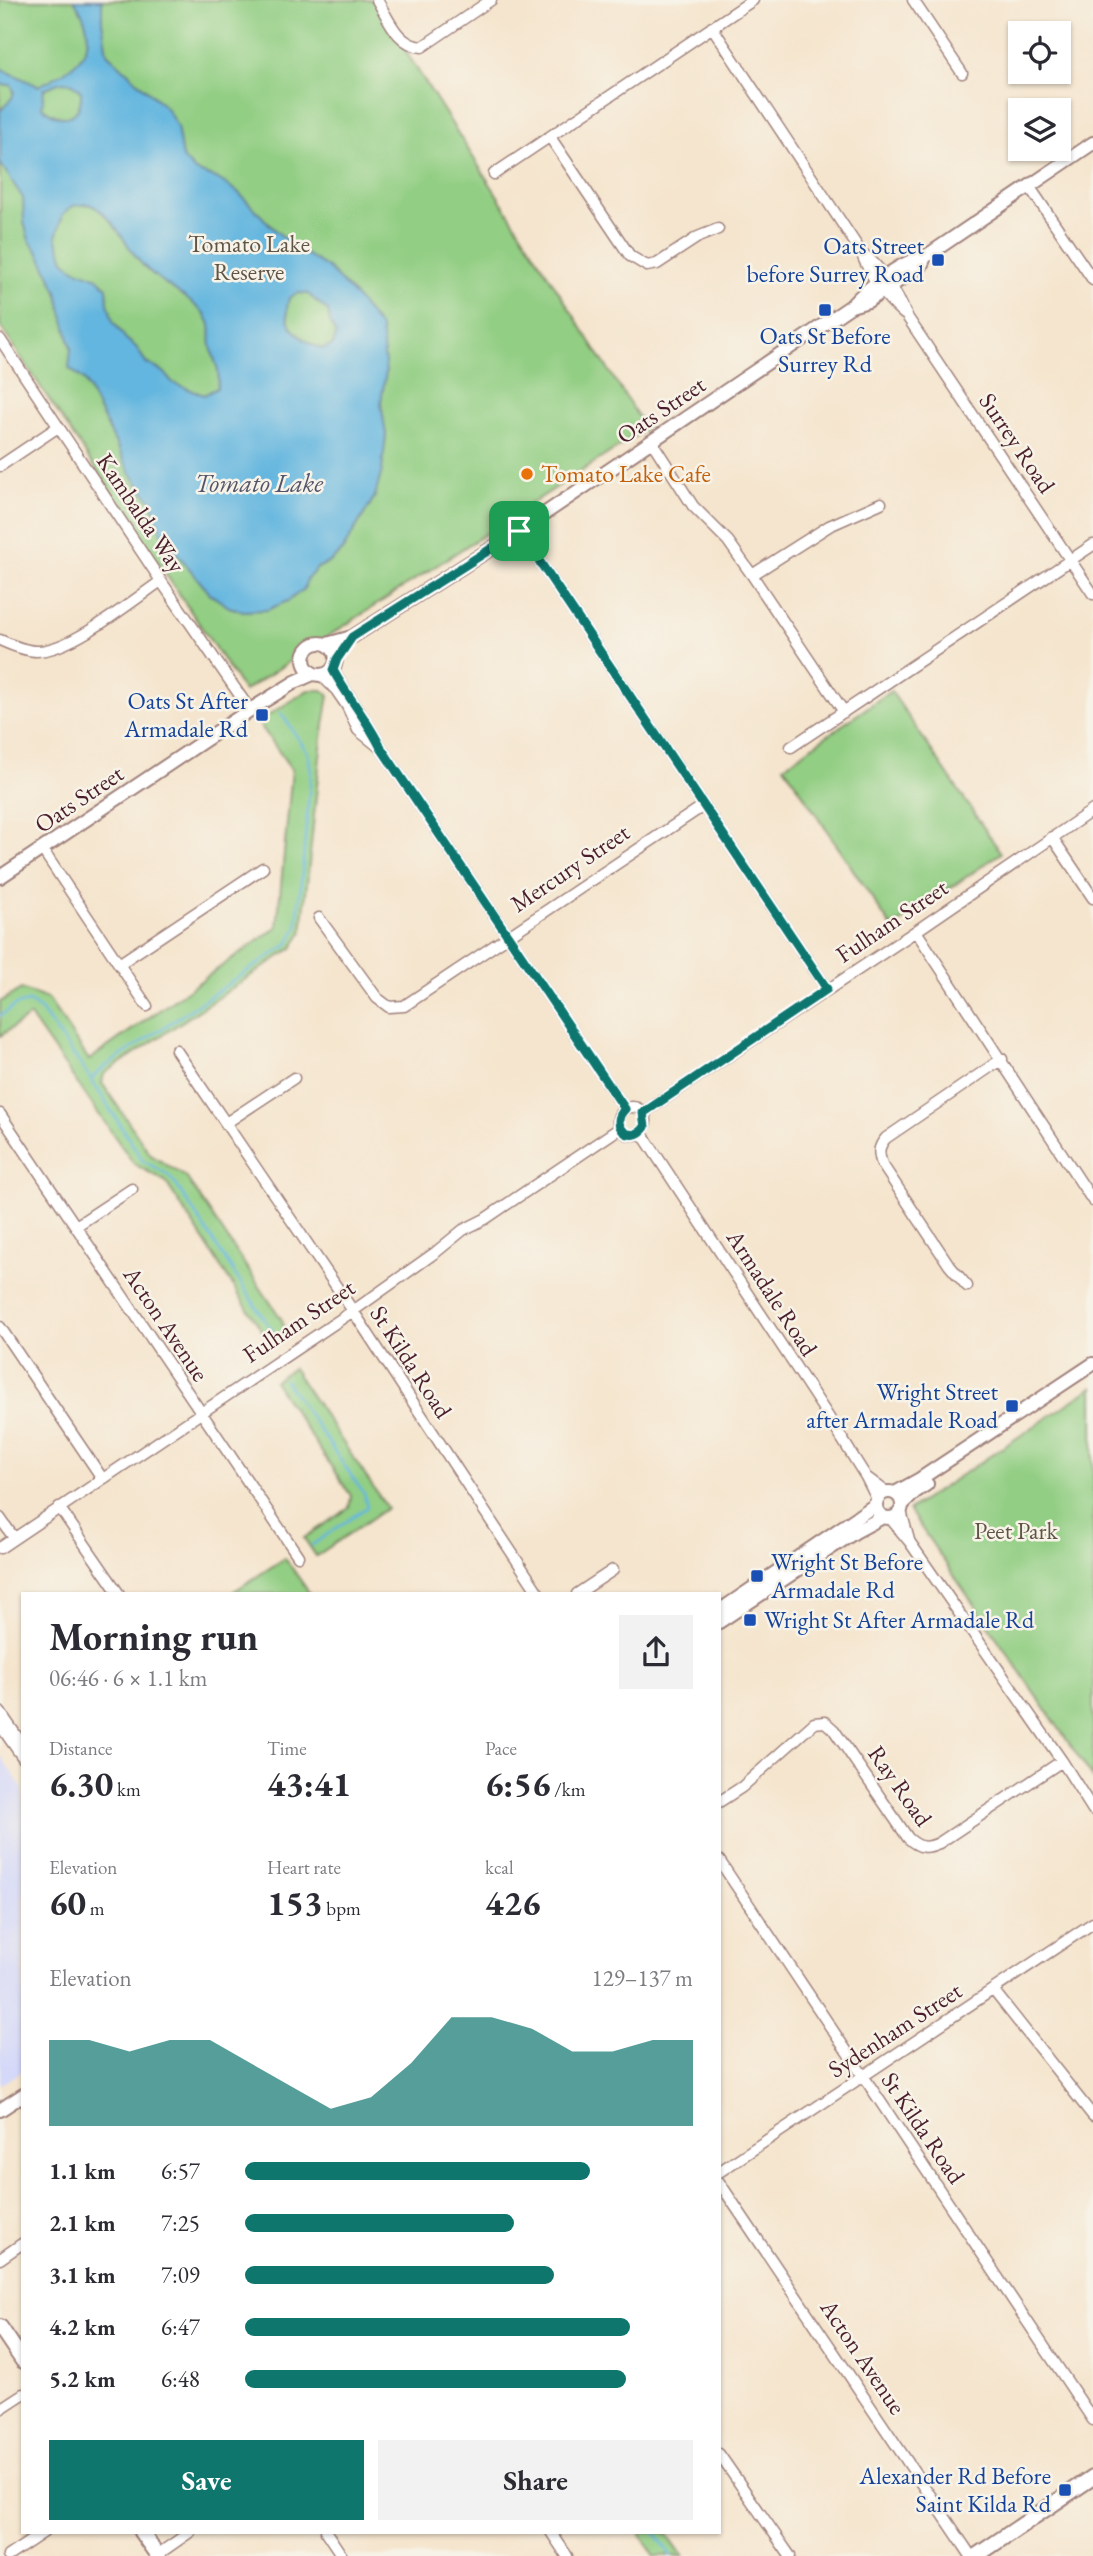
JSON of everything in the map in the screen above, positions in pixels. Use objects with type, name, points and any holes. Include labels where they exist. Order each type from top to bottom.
[{"type":"main road","points":[[0,2327],[21,2358]]},
{"type":"main road","points":[[974,2556],[1093,2477]]},
{"type":"main road","points":[[991,2556],[1093,2487]]},
{"type":"main road","points":[[142,2534],[157,2555]]},
{"type":"street","points":[[377,0],[401,39],[412,46],[422,47],[491,0]]},
{"type":"street","points":[[494,174],[753,0]]},
{"type":"street","points":[[913,0],[961,73]]},
{"type":"street","name":"Surrey Road","points":[[712,27],[861,252],[867,268],[899,296],[906,315],[1093,594]]},
{"type":"street","points":[[550,137],[630,256],[638,263],[647,266],[657,264],[698,237],[718,229]]},
{"type":"street","name":"Oats Street","points":[[327,645],[352,637],[519,531],[851,306],[868,301],[884,284],[921,266],[925,257],[1093,143]]},
{"type":"street","points":[[1029,186],[1093,280]]},
{"type":"street","name":"Kambalda Way","points":[[0,339],[161,582],[250,710]]},
{"type":"street","points":[[0,467],[58,427]]},
{"type":"street","points":[[652,442],[693,506],[728,541],[844,712]]},
{"type":"street","points":[[752,575],[829,526],[881,503]]},
{"type":"street","points":[[519,531],[827,989]]},
{"type":"street","points":[[791,747],[1093,545]]},
{"type":"street","points":[[0,640],[36,652],[56,649],[161,582]]},
{"type":"street","name":"Oats Street","points":[[0,877],[250,710],[295,682],[326,670],[352,637]]},
{"type":"street","points":[[326,670],[334,650],[318,643],[309,647],[303,661],[306,669],[326,670],[368,722],[381,748],[625,1109]]},
{"type":"street","name":"Oats Street","points":[[250,710],[286,680],[303,661]]},
{"type":"street","name":"Mercury Street","points":[[319,918],[334,935],[377,998],[389,1007],[404,1006],[703,806]]},
{"type":"street","name":"Fulham Street","points":[[643,1113],[1093,810]]},
{"type":"street","points":[[1052,837],[1093,898]]},
{"type":"street","points":[[42,849],[147,1006]]},
{"type":"street","points":[[119,964],[262,868]]},
{"type":"street","points":[[916,931],[1093,1201]]},
{"type":"street","name":"St Kilda Road","points":[[176,1050],[538,1592]]},
{"type":"street","points":[[967,1286],[949,1265],[882,1164],[880,1144],[1002,1059]]},
{"type":"street","points":[[226,1123],[294,1078]]},
{"type":"street","points":[[632,1107],[643,1113],[646,1120],[641,1132],[625,1134],[620,1128],[618,1121],[625,1109],[632,1107]]},
{"type":"street","name":"Acton Avenue","points":[[0,1114],[298,1556]]},
{"type":"street","name":"Fulham Street","points":[[0,1548],[352,1311],[463,1230],[485,1219],[620,1128]]},
{"type":"street","name":"Armadale Road","points":[[641,1132],[866,1477],[883,1497]]},
{"type":"street","points":[[76,1226],[132,1189]]},
{"type":"street","points":[[0,1328],[102,1478]]},
{"type":"street","points":[[721,1610],[883,1497],[920,1479],[1093,1364]]},
{"type":"street","points":[[721,1621],[855,1532],[894,1513],[915,1492],[1093,1374]]},
{"type":"street","points":[[883,1497],[909,1541],[1093,1810]]},
{"type":"street","points":[[883,1497],[877,1512],[894,1513]]},
{"type":"street","points":[[59,1507],[119,1592]]},
{"type":"street","points":[[0,1518],[14,1538]]},
{"type":"street","points":[[580,1592],[613,1570]]},
{"type":"street","points":[[0,1712],[21,1742]]},
{"type":"street","name":"Ray Road","points":[[721,1801],[742,1787],[814,1723],[825,1722],[834,1730],[908,1838],[917,1846],[928,1848],[1062,1761]]},
{"type":"street","points":[[0,1725],[21,1755]]},
{"type":"street","name":"St Kilda Road","points":[[721,1863],[1093,2420]]},
{"type":"street","name":"Sydenham Street","points":[[721,2171],[1093,1923]]},
{"type":"street","points":[[994,1991],[1093,2116]]},
{"type":"street","points":[[0,2101],[21,2086]]},
{"type":"street","points":[[0,2110],[21,2096]]},
{"type":"street","name":"Acton Avenue","points":[[721,2185],[974,2556]]},
{"type":"street","points":[[0,2259],[21,2244]]},
{"type":"street","points":[[0,2409],[21,2395]]},
{"type":"street","points":[[721,2457],[790,2556]]},
{"type":"street","points":[[8,2556],[41,2534]]},
{"type":"street","points":[[157,2555],[187,2534]]},
{"type":"street","points":[[327,2534],[342,2556]]},
{"type":"street","points":[[552,2534],[567,2556]]},
{"type":"shaded area","points":[[0,1755],[21,1786],[21,2071],[0,2085]]},
{"type":"green space","name":"Tomato Lake Reserve","points":[[0,0],[373,0],[646,429],[244,691],[0,326]]},
{"type":"green space","points":[[308,690],[322,690],[329,695],[322,738],[302,933],[292,948],[104,1074],[102,1083],[151,1155],[186,1177],[282,1320],[285,1338],[272,1346],[165,1181],[134,1164],[30,1016],[0,1036],[0,1002],[21,989],[48,999],[89,1060],[277,927],[292,770],[258,722]]},
{"type":"green space","points":[[891,691],[1001,853],[892,928],[784,766]]},
{"type":"green space","points":[[293,1368],[387,1508],[316,1556],[304,1538],[349,1508],[351,1496],[274,1381]]},
{"type":"green space","name":"Peet Park","points":[[1093,1387],[1093,1778],[909,1510]]},
{"type":"green space","points":[[285,1558],[309,1592],[233,1592]]},
{"type":"green space","points":[[640,2534],[667,2534],[683,2556],[655,2556]]},
{"type":"water","name":"Tomato Lake","points":[[74,0],[102,0],[107,53],[166,108],[177,126],[182,157],[195,171],[218,179],[238,192],[276,231],[328,268],[381,329],[386,372],[381,402],[386,435],[382,470],[375,496],[342,551],[330,562],[317,568],[307,579],[304,589],[288,601],[267,610],[243,611],[229,607],[210,594],[162,535],[152,502],[131,474],[84,380],[69,368],[71,348],[57,291],[40,255],[29,240],[24,222],[23,198],[0,163],[0,111],[12,98],[14,91],[11,85],[0,85],[0,68],[38,86],[66,71],[76,63],[87,42],[83,16]],"holes":[[[67,82],[81,92],[80,102],[74,114],[62,117],[42,107],[44,89]],[[88,204],[104,214],[149,271],[203,313],[210,326],[212,353],[218,369],[217,388],[204,395],[173,383],[164,372],[146,363],[137,348],[126,339],[113,321],[107,287],[96,277],[74,269],[64,260],[56,237],[63,214],[73,206]],[[298,293],[308,294],[328,311],[336,335],[333,345],[322,349],[294,330],[287,316],[289,298]]]},
{"type":"waterway","points":[[91,1079],[106,1066],[288,944],[297,927],[311,772],[308,753],[281,713]]},
{"type":"waterway","points":[[0,1016],[16,1005],[29,1002],[41,1010],[91,1079],[143,1161],[167,1174],[175,1183],[275,1335]]},
{"type":"waterway","points":[[285,1380],[364,1494],[367,1507],[312,1545]]},
{"type":"waterway","points":[[656,2534],[671,2556]]},
{"type":"place","name":"Oats Street before Surrey Road","points":[[938,260]]},
{"type":"place","name":"Oats St Before Surrey Rd","points":[[825,310]]},
{"type":"place","name":"Tomato Lake Cafe","points":[[527,474]]},
{"type":"place","name":"Oats St After Armadale Rd","points":[[262,715]]},
{"type":"place","name":"Wright Street after Armadale Road","points":[[1012,1406]]},
{"type":"place","name":"Wright St Before Armadale Rd","points":[[757,1576]]},
{"type":"place","name":"Wright St After Armadale Rd","points":[[750,1620]]},
{"type":"place","name":"Alexander Rd Before Saint Kilda Rd","points":[[1065,2490]]},
{"type":"route","points":[[519,531],[827,989],[643,1113],[645,1127],[633,1135],[625,1134],[620,1128],[618,1121],[625,1109],[506,936],[381,748],[368,722],[342,688],[333,670],[352,637],[519,531]]}]
